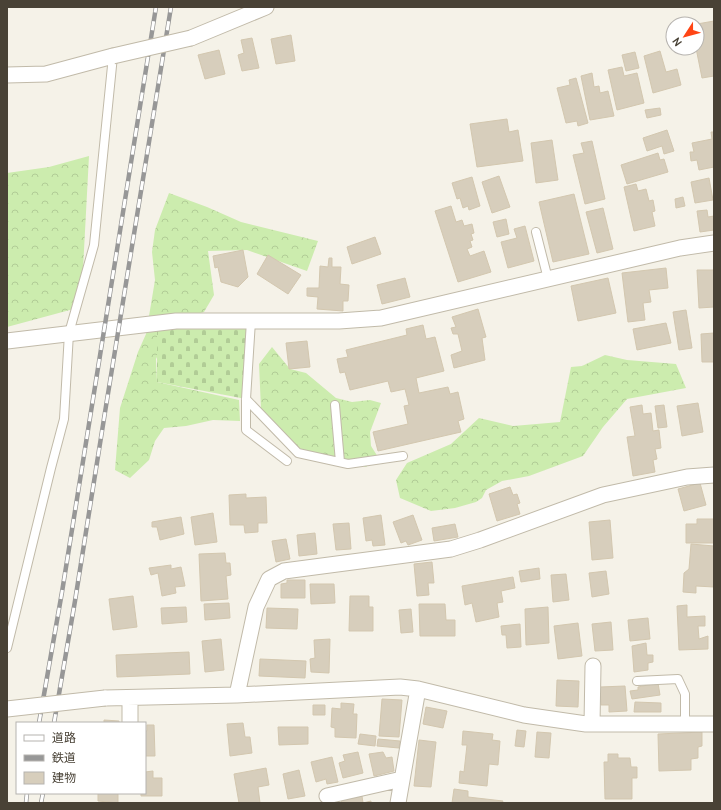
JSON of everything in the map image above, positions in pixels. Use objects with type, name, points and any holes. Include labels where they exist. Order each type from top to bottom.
[{"type":"street","points":[[7,74],[46,74],[113,56],[191,38],[266,7]]},
{"type":"street","points":[[7,341],[176,321],[339,321],[381,318],[680,248],[714,243]]},
{"type":"street","points":[[237,695],[256,607],[269,579],[284,571],[450,549],[480,540],[603,495],[687,477],[714,475]]},
{"type":"street","points":[[592,724],[593,666]]},
{"type":"street","points":[[7,709],[105,698],[237,695],[400,687],[418,689],[524,715],[592,724],[714,724]]},
{"type":"street","points":[[398,803],[418,689]]},
{"type":"street","points":[[130,698],[130,722]]},
{"type":"street","points":[[327,796],[402,779]]},
{"type":"lane","points":[[7,648],[64,419],[69,333],[94,246],[113,56]]},
{"type":"lane","points":[[536,232],[548,279]]},
{"type":"lane","points":[[251,321],[246,399],[246,430],[287,461]]},
{"type":"lane","points":[[246,399],[298,453],[348,464],[403,456]]},
{"type":"lane","points":[[335,405],[340,462]]},
{"type":"lane","points":[[637,681],[678,678],[685,694],[685,724]]},
{"type":"green space","points":[[89,156],[81,307],[7,327],[7,173],[49,167]]},
{"type":"green space","points":[[169,193],[207,207],[241,222],[318,241],[307,271],[247,250],[208,251],[214,295],[204,312],[176,321],[156,359],[157,382],[239,400],[240,421],[213,420],[186,426],[164,428],[155,441],[149,460],[130,478],[115,470],[120,408],[138,352],[146,334],[155,280],[152,252],[155,230]]},
{"type":"green space","points":[[246,321],[246,399],[157,382],[157,328]]},
{"type":"green space","points":[[272,347],[290,369],[306,373],[336,398],[352,402],[370,400],[381,403],[370,432],[371,446],[378,457],[366,467],[303,451],[273,426],[261,409],[259,364]]},
{"type":"green space","points":[[605,355],[627,360],[676,364],[686,388],[627,399],[603,427],[583,456],[529,476],[502,481],[486,490],[482,498],[476,502],[455,508],[431,511],[400,498],[396,480],[407,463],[451,444],[479,418],[513,426],[560,422],[571,367],[582,366]]},
{"type":"building","points":[[714,21],[714,76],[702,78],[698,56],[705,56],[705,23]]},
{"type":"building","points":[[291,35],[295,61],[276,64],[271,39]]},
{"type":"building","points":[[252,38],[259,68],[242,71],[238,55],[244,53],[241,40]]},
{"type":"building","points":[[219,50],[225,74],[205,79],[198,55]]},
{"type":"building","points":[[660,51],[666,72],[677,69],[681,85],[653,93],[644,56]]},
{"type":"building","points":[[635,52],[639,68],[626,71],[622,55]]},
{"type":"building","points":[[622,67],[624,76],[637,73],[644,103],[617,110],[608,70]]},
{"type":"building","points":[[592,73],[594,87],[599,86],[600,93],[608,91],[614,116],[590,120],[581,76]]},
{"type":"building","points":[[576,78],[588,123],[578,126],[577,121],[566,123],[557,88],[570,85],[569,80]]},
{"type":"building","points":[[660,108],[661,115],[647,118],[645,110]]},
{"type":"building","points":[[507,119],[509,132],[518,130],[523,161],[477,167],[470,124]]},
{"type":"building","points":[[667,130],[674,151],[664,154],[662,146],[647,151],[643,138]]},
{"type":"building","points":[[711,132],[714,132],[714,167],[699,170],[697,160],[691,161],[690,152],[694,152],[692,143],[712,139]]},
{"type":"building","points":[[552,140],[558,180],[536,183],[531,143]]},
{"type":"building","points":[[592,141],[605,199],[585,204],[573,155],[584,153],[581,143]]},
{"type":"building","points":[[658,153],[660,160],[664,159],[668,172],[627,184],[621,165]]},
{"type":"building","points":[[499,176],[510,207],[492,213],[482,182]]},
{"type":"building","points":[[472,177],[480,206],[469,210],[468,206],[463,208],[460,198],[457,199],[452,183]]},
{"type":"building","points":[[709,178],[713,200],[695,203],[691,182]]},
{"type":"building","points":[[636,184],[638,191],[646,189],[649,201],[653,200],[655,211],[652,212],[655,226],[634,231],[624,187]]},
{"type":"building","points":[[574,194],[589,254],[553,262],[539,202]]},
{"type":"building","points":[[683,197],[685,206],[676,208],[675,199]]},
{"type":"building","points":[[451,206],[456,222],[462,220],[464,226],[472,224],[474,233],[471,234],[473,240],[470,241],[472,247],[467,249],[470,256],[484,251],[491,272],[458,282],[435,211]]},
{"type":"building","points":[[603,208],[613,249],[597,253],[586,212]]},
{"type":"building","points":[[707,210],[708,217],[714,216],[714,230],[700,232],[697,211]]},
{"type":"building","points":[[506,219],[509,234],[497,237],[493,222]]},
{"type":"building","points":[[525,226],[534,261],[508,268],[501,242],[517,238],[514,229]]},
{"type":"building","points":[[375,237],[381,254],[352,264],[347,247]]},
{"type":"building","points":[[243,250],[248,277],[238,287],[221,282],[218,267],[215,268],[213,256]]},
{"type":"building","points":[[268,255],[301,275],[288,294],[257,274]]},
{"type":"building","points":[[329,258],[332,258],[332,267],[341,267],[340,284],[349,285],[348,301],[343,301],[343,311],[317,309],[318,297],[307,296],[307,288],[319,288],[320,266],[328,267]]},
{"type":"building","points":[[666,268],[668,288],[649,290],[651,302],[643,303],[645,320],[628,322],[622,273]]},
{"type":"building","points":[[697,270],[714,270],[714,307],[699,308]]},
{"type":"building","points":[[405,278],[410,297],[382,304],[377,285]]},
{"type":"building","points":[[608,278],[616,313],[578,321],[571,286]]},
{"type":"building","points":[[478,309],[486,337],[482,338],[485,360],[454,368],[451,355],[462,351],[458,334],[453,334],[451,328],[456,327],[452,317]]},
{"type":"building","points":[[686,310],[692,348],[679,350],[673,312]]},
{"type":"building","points":[[666,323],[671,343],[637,350],[633,329]]},
{"type":"building","points":[[423,325],[426,339],[435,337],[444,371],[416,378],[419,393],[448,387],[450,394],[458,392],[464,419],[458,421],[461,432],[378,451],[373,432],[408,424],[404,406],[409,405],[405,389],[391,392],[388,381],[350,390],[345,372],[340,373],[337,359],[348,357],[346,350],[407,335],[406,329]]},
{"type":"building","points":[[714,333],[714,362],[702,362],[701,334]]},
{"type":"building","points":[[307,341],[310,367],[289,369],[286,343]]},
{"type":"building","points":[[698,403],[703,432],[682,436],[677,406]]},
{"type":"building","points":[[642,405],[643,414],[651,413],[653,431],[659,430],[661,448],[655,449],[657,459],[653,460],[655,472],[633,476],[627,437],[635,436],[630,407]]},
{"type":"building","points":[[664,405],[667,427],[658,428],[655,406]]},
{"type":"building","points":[[700,483],[706,505],[684,511],[678,489]]},
{"type":"building","points":[[510,487],[513,495],[517,494],[520,503],[517,504],[520,514],[497,521],[489,494]]},
{"type":"building","points":[[246,494],[246,498],[266,497],[267,523],[258,523],[258,532],[245,533],[244,525],[230,525],[229,495]]},
{"type":"building","points":[[213,513],[217,542],[195,545],[191,517]]},
{"type":"building","points":[[381,515],[385,545],[373,546],[372,540],[366,541],[363,518]]},
{"type":"building","points":[[413,515],[422,540],[408,545],[406,541],[401,543],[393,522]]},
{"type":"building","points":[[181,517],[184,534],[160,540],[157,527],[152,527],[152,522]]},
{"type":"building","points":[[697,519],[714,519],[714,543],[686,543],[686,524],[697,524]]},
{"type":"building","points":[[610,520],[613,558],[592,560],[589,522]]},
{"type":"building","points":[[349,523],[351,549],[336,550],[333,524]]},
{"type":"building","points":[[455,524],[458,537],[434,541],[432,528]]},
{"type":"building","points":[[315,533],[317,554],[299,556],[297,535]]},
{"type":"building","points":[[286,539],[290,559],[276,562],[272,541]]},
{"type":"building","points":[[691,544],[714,546],[714,587],[696,586],[696,593],[683,592],[684,573],[689,569]]},
{"type":"building","points":[[225,553],[226,563],[230,563],[231,575],[226,576],[228,599],[201,601],[199,554]]},
{"type":"building","points":[[432,562],[434,583],[428,583],[429,595],[417,596],[414,564]]},
{"type":"building","points":[[171,565],[171,569],[181,567],[185,586],[175,587],[176,593],[162,596],[158,573],[151,575],[149,568]]},
{"type":"building","points":[[539,568],[540,579],[521,582],[519,571]]},
{"type":"building","points":[[606,571],[609,594],[592,597],[589,573]]},
{"type":"building","points":[[566,574],[569,600],[553,602],[551,575]]},
{"type":"building","points":[[513,577],[515,588],[501,591],[503,602],[497,603],[499,617],[476,622],[472,603],[465,605],[462,586]]},
{"type":"building","points":[[287,580],[305,580],[305,598],[281,598],[281,584],[287,583]]},
{"type":"building","points":[[310,584],[334,584],[335,603],[311,604]]},
{"type":"building","points":[[133,596],[137,627],[113,630],[109,599]]},
{"type":"building","points":[[350,596],[369,596],[369,607],[373,607],[373,631],[349,631]]},
{"type":"building","points":[[229,603],[230,618],[205,620],[204,604]]},
{"type":"building","points":[[419,604],[445,604],[446,620],[455,620],[455,636],[420,636]]},
{"type":"building","points":[[687,605],[687,617],[705,616],[705,626],[698,626],[699,639],[708,636],[708,649],[679,650],[677,606]]},
{"type":"building","points":[[186,607],[187,622],[162,624],[161,608]]},
{"type":"building","points":[[548,607],[549,643],[526,645],[525,609]]},
{"type":"building","points":[[267,608],[298,609],[297,629],[266,628]]},
{"type":"building","points":[[411,609],[413,632],[401,633],[399,610]]},
{"type":"building","points":[[648,618],[650,639],[630,641],[628,620]]},
{"type":"building","points":[[611,622],[613,650],[595,651],[592,624]]},
{"type":"building","points":[[578,623],[582,656],[558,659],[554,626]]},
{"type":"building","points":[[520,624],[521,647],[507,648],[506,635],[502,635],[501,626]]},
{"type":"building","points":[[221,639],[224,670],[205,672],[202,641]]},
{"type":"building","points":[[330,639],[329,673],[311,672],[310,659],[315,658],[314,640]]},
{"type":"building","points":[[646,643],[647,655],[653,655],[653,662],[648,663],[648,670],[634,672],[632,646]]},
{"type":"building","points":[[189,652],[190,674],[117,677],[116,655]]},
{"type":"building","points":[[260,659],[306,661],[305,678],[259,676]]},
{"type":"building","points":[[557,680],[579,681],[578,707],[556,706]]},
{"type":"building","points":[[658,683],[660,695],[632,699],[630,691],[638,690],[638,687]]},
{"type":"building","points":[[625,686],[627,711],[609,712],[609,705],[601,705],[600,687]]},
{"type":"building","points":[[382,699],[402,700],[399,737],[379,736]]},
{"type":"building","points":[[635,702],[661,703],[661,712],[634,712]]},
{"type":"building","points":[[341,703],[354,704],[353,714],[357,714],[356,738],[335,737],[335,728],[331,727],[332,708],[341,709]]},
{"type":"building","points":[[313,705],[325,705],[325,715],[313,715]]},
{"type":"building","points":[[426,707],[447,711],[443,728],[423,724]]},
{"type":"building","points":[[104,720],[119,721],[119,722],[104,722]]},
{"type":"building","points":[[243,723],[245,737],[250,737],[252,753],[230,756],[227,724]]},
{"type":"building","points":[[147,725],[154,725],[155,756],[146,756]]},
{"type":"building","points":[[278,727],[308,727],[308,744],[279,745]]},
{"type":"building","points":[[517,730],[526,731],[524,747],[515,746]]},
{"type":"building","points":[[463,731],[493,734],[492,740],[500,741],[498,765],[489,764],[487,786],[459,783],[460,771],[464,772],[467,745],[462,745]]},
{"type":"building","points":[[537,732],[551,733],[549,758],[535,757]]},
{"type":"building","points":[[702,732],[702,746],[698,747],[698,758],[691,759],[691,770],[659,771],[658,734]]},
{"type":"building","points":[[360,734],[376,736],[375,746],[358,744]]},
{"type":"building","points":[[378,739],[400,741],[399,748],[377,746]]},
{"type":"building","points":[[419,740],[436,742],[431,787],[414,786]]},
{"type":"building","points":[[358,752],[363,773],[343,778],[339,763],[345,761],[343,755]]},
{"type":"building","points":[[383,752],[386,758],[392,757],[394,771],[374,776],[369,754]]},
{"type":"building","points":[[608,754],[618,754],[618,758],[630,758],[631,767],[637,767],[637,778],[632,778],[632,799],[605,799],[604,762],[608,762]]},
{"type":"building","points":[[332,757],[338,782],[327,784],[326,779],[316,782],[311,762]]},
{"type":"building","points":[[266,768],[269,785],[258,787],[260,803],[239,803],[234,774]]},
{"type":"building","points":[[299,770],[305,796],[288,799],[283,774]]},
{"type":"building","points":[[153,771],[153,778],[162,778],[162,796],[141,796],[141,794],[146,794],[146,772]]},
{"type":"building","points":[[454,789],[468,791],[468,797],[503,801],[502,803],[452,803]]},
{"type":"building","points":[[98,794],[118,794],[118,803],[98,801]]},
{"type":"building","points":[[362,796],[363,803],[342,803],[341,800]]},
{"type":"railway","points":[[39,722],[62,592],[156,7]]},
{"type":"railway","points":[[54,722],[171,7]]},
{"type":"railway","points":[[26,803],[27,794]]},
{"type":"railway","points":[[41,803],[43,794]]}]
